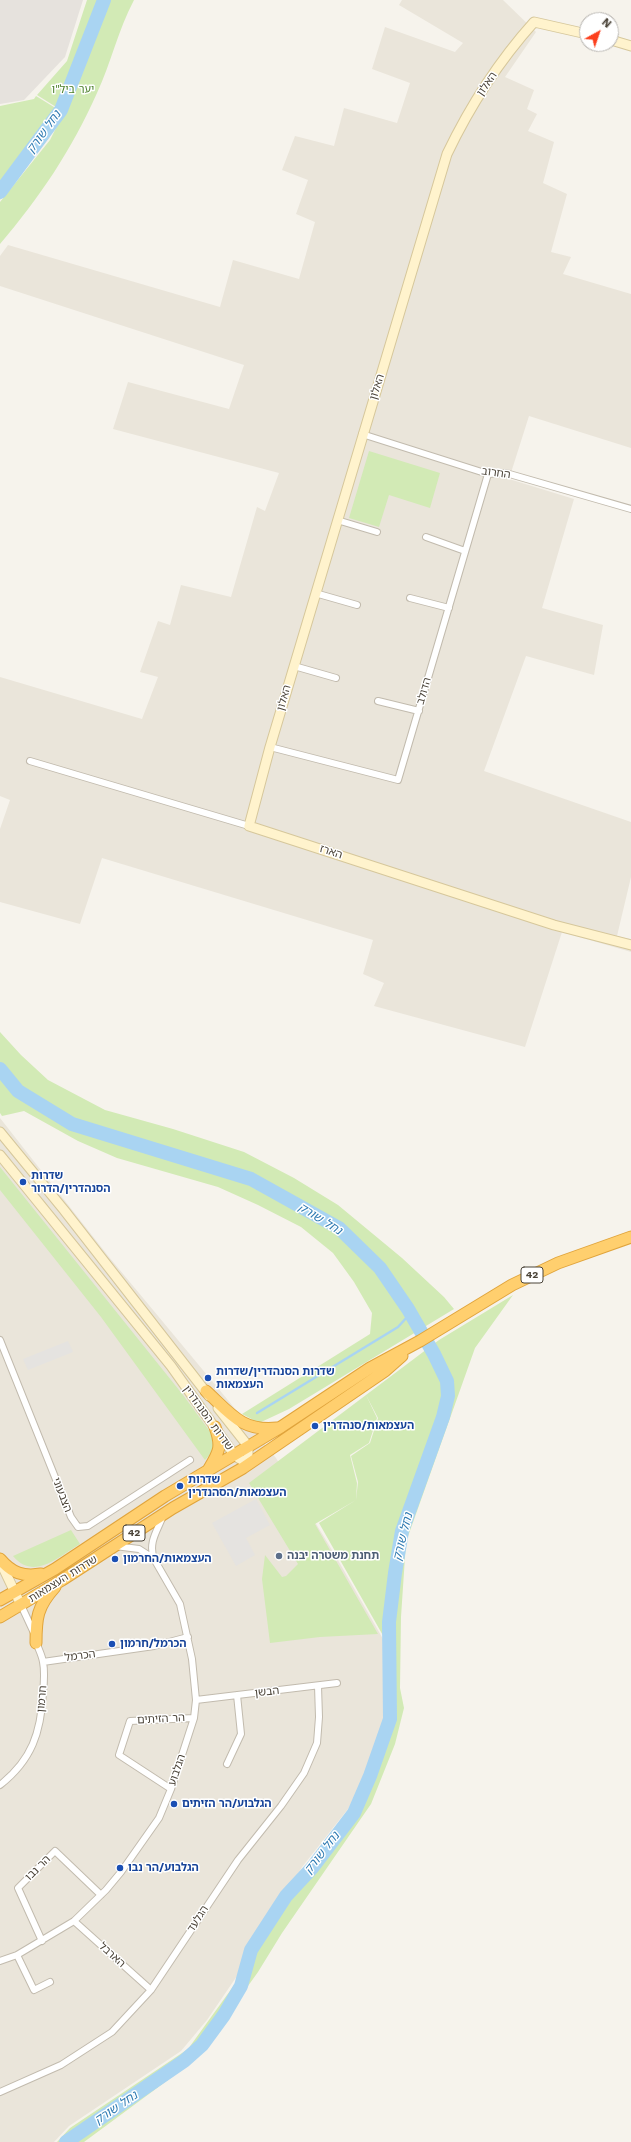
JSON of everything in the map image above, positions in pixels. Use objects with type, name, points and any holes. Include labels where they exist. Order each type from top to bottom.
[{"type":"highway","name":"42","points":[[235,1456],[248,1446],[282,1427],[370,1368],[420,1341],[512,1285],[558,1262],[631,1237]]},
{"type":"highway","name":"42","points":[[248,1464],[385,1371],[420,1341]]},
{"type":"highway","points":[[206,1391],[246,1425],[261,1429],[282,1427]]},
{"type":"highway","points":[[207,1473],[220,1448],[220,1441],[215,1427]]},
{"type":"highway","name":"שדרות העצמאות","points":[[0,1600],[46,1574],[165,1496],[235,1456]]},
{"type":"highway","name":"שדרות העצמאות","points":[[0,1616],[67,1577],[164,1514],[248,1464]]},
{"type":"highway","points":[[0,1560],[14,1572],[29,1576],[46,1574]]},
{"type":"highway","points":[[36,1643],[37,1615],[40,1607],[54,1588],[67,1577]]},
{"type":"street","name":"האלון","points":[[249,826],[270,747],[315,593],[446,154],[469,111],[521,36],[534,22],[579,32]]},
{"type":"street","points":[[619,42],[631,46]]},
{"type":"street","name":"החרוב","points":[[362,434],[488,474],[506,473],[631,508]]},
{"type":"street","name":"הדולב","points":[[270,747],[398,780],[488,474]]},
{"type":"street","points":[[337,520],[377,532]]},
{"type":"street","points":[[426,537],[465,550]]},
{"type":"street","points":[[315,593],[357,606]]},
{"type":"street","points":[[410,598],[449,608]]},
{"type":"street","points":[[294,666],[336,678]]},
{"type":"street","points":[[378,701],[419,711]]},
{"type":"street","name":"הארז","points":[[30,760],[249,826],[554,925],[631,945]]},
{"type":"street","name":"שדרות הסנהדרין","points":[[0,1132],[64,1210],[248,1446],[248,1464]]},
{"type":"street","name":"שדרות הסנהדרין","points":[[0,1155],[171,1366],[235,1456],[248,1464]]},
{"type":"street","points":[[0,1158],[12,1170]]},
{"type":"street","name":"הצבעוני","points":[[0,1340],[71,1517],[78,1526],[88,1526],[190,1460]]},
{"type":"street","name":"הגלבוע","points":[[0,1961],[17,1955],[74,1921],[101,1895],[121,1872],[159,1818],[171,1789],[194,1718],[196,1700],[192,1659],[180,1604],[154,1559],[151,1546],[164,1514]]},
{"type":"street","name":"הגלבוע","points":[[115,1546],[139,1549],[154,1559]]},
{"type":"street","points":[[0,1560],[21,1604]]},
{"type":"street","name":"חרמון","points":[[0,1785],[22,1763],[34,1744],[39,1728],[42,1709],[43,1662],[21,1604]]},
{"type":"street","name":"הכרמל","points":[[43,1662],[154,1646],[188,1637]]},
{"type":"street","name":"הבשן","points":[[196,1700],[337,1683]]},
{"type":"street","name":"הגלעד","points":[[0,2092],[61,2065],[112,2032],[151,1990],[238,1860],[281,1806],[304,1773],[317,1743],[319,1716],[318,1686]]},
{"type":"street","points":[[227,1764],[241,1734],[236,1695]]},
{"type":"street","name":"הר הזיתים","points":[[171,1789],[118,1755],[130,1721],[194,1718]]},
{"type":"street","name":"הר נבו","points":[[42,1941],[18,1888],[54,1851],[101,1895]]},
{"type":"street","name":"הארבל","points":[[74,1921],[151,1990]]},
{"type":"street","points":[[17,1955],[34,1990],[50,1982]]},
{"type":"shaded area","points":[[0,0],[83,0],[65,57],[24,100],[0,104]]},
{"type":"shaded area","points":[[402,0],[503,0],[536,32],[505,77],[534,90],[527,109],[537,114],[528,131],[554,142],[543,183],[567,194],[551,252],[571,257],[563,274],[631,294],[631,448],[529,416],[509,479],[574,499],[542,608],[603,625],[594,675],[526,656],[484,771],[631,822],[631,877],[617,936],[631,939],[631,952],[562,932],[525,1047],[374,1006],[384,983],[363,974],[373,940],[102,858],[80,924],[0,902],[0,829],[10,800],[0,796],[0,677],[142,719],[158,677],[140,672],[158,621],[170,625],[181,585],[231,597],[257,507],[265,511],[279,473],[113,429],[128,382],[229,409],[244,365],[0,286],[0,256],[8,245],[220,307],[233,260],[299,279],[315,222],[296,214],[308,180],[282,170],[295,136],[334,146],[344,108],[397,123],[410,83],[372,69],[385,27],[455,52],[463,43],[399,5]]},
{"type":"shaded area","points":[[0,1118],[109,1257],[276,1458],[335,1555],[383,1639],[393,1704],[362,1782],[348,1809],[302,1867],[252,1954],[207,2020],[181,2051],[69,2126],[54,2142],[0,2142]]},
{"type":"shaded area","points":[[68,1341],[73,1352],[28,1370],[23,1359]]},
{"type":"shaded area","points":[[256,1499],[270,1525],[246,1538],[255,1555],[236,1566],[212,1523]]},
{"type":"green space","name":"יער ביל\"ו","points":[[87,0],[134,0],[123,23],[102,82],[87,114],[54,173],[0,244],[0,202],[50,140],[64,112],[37,95],[67,61]]},
{"type":"green space","points":[[36,96],[62,112],[49,138],[0,200],[0,106],[34,99]]},
{"type":"green space","points":[[369,451],[440,473],[430,508],[389,495],[379,527],[349,518]]},
{"type":"green space","points":[[0,1032],[21,1055],[48,1080],[105,1110],[173,1129],[244,1152],[294,1178],[338,1205],[402,1258],[444,1297],[454,1309],[289,1409],[259,1423],[242,1414],[370,1334],[372,1313],[354,1282],[333,1253],[301,1227],[258,1205],[218,1187],[117,1158],[78,1141],[24,1111],[2,1116],[0,1113]]},
{"type":"green space","points":[[0,1167],[183,1395],[211,1433],[214,1450],[205,1460],[101,1317],[0,1190]]},
{"type":"green space","points":[[513,1295],[475,1348],[406,1542],[401,1617],[400,1688],[404,1708],[395,1744],[371,1804],[282,1933],[258,1972],[195,2060],[84,2142],[57,2142],[70,2128],[188,2049],[240,1977],[304,1868],[350,1810],[364,1783],[395,1705],[385,1639],[319,1523],[356,1500],[358,1482],[351,1456],[370,1443],[378,1418],[366,1395],[439,1340]]},
{"type":"green space","points":[[366,1395],[377,1418],[369,1443],[350,1455],[357,1483],[356,1500],[315,1524],[378,1634],[320,1637],[270,1643],[262,1579],[265,1555],[282,1577],[286,1576],[298,1564],[249,1483]]},
{"type":"green space","points":[[71,1530],[80,1544],[55,1560],[38,1567],[21,1563],[13,1556]]},
{"type":"waterway","name":"נחל שורק","points":[[0,192],[61,110],[104,0]]},
{"type":"waterway","name":"נחל שורק","points":[[0,1069],[18,1091],[72,1124],[251,1179],[339,1228],[380,1268],[408,1309],[434,1354],[447,1381],[448,1396],[443,1417],[402,1531],[389,1622],[390,1719],[370,1776],[354,1813],[312,1868],[286,1896],[251,1950],[241,1986],[224,2015],[202,2045],[184,2061],[66,2142]]},
{"type":"waterway","points":[[257,1413],[398,1327],[408,1316],[408,1309]]},
{"type":"place","name":"שדרות הסנהדרין/הדרור","points":[[23,1182]]},
{"type":"place","name":"שדרות הסנהדרין/שדרות העצמאות","points":[[208,1378]]},
{"type":"place","name":"העצמאות/סנהדרין","points":[[315,1426]]},
{"type":"place","name":"שדרות העצמאות/הסהנדרין","points":[[180,1486]]},
{"type":"place","name":"תחנת משטרה יבנה","points":[[279,1556]]},
{"type":"place","name":"העצמאות/החרמון","points":[[115,1559]]},
{"type":"place","name":"הכרמל/חרמון","points":[[112,1644]]},
{"type":"place","name":"הגלבוע/הר הזיתים","points":[[174,1804]]},
{"type":"place","name":"הגלבוע/הר נבו","points":[[120,1868]]}]
